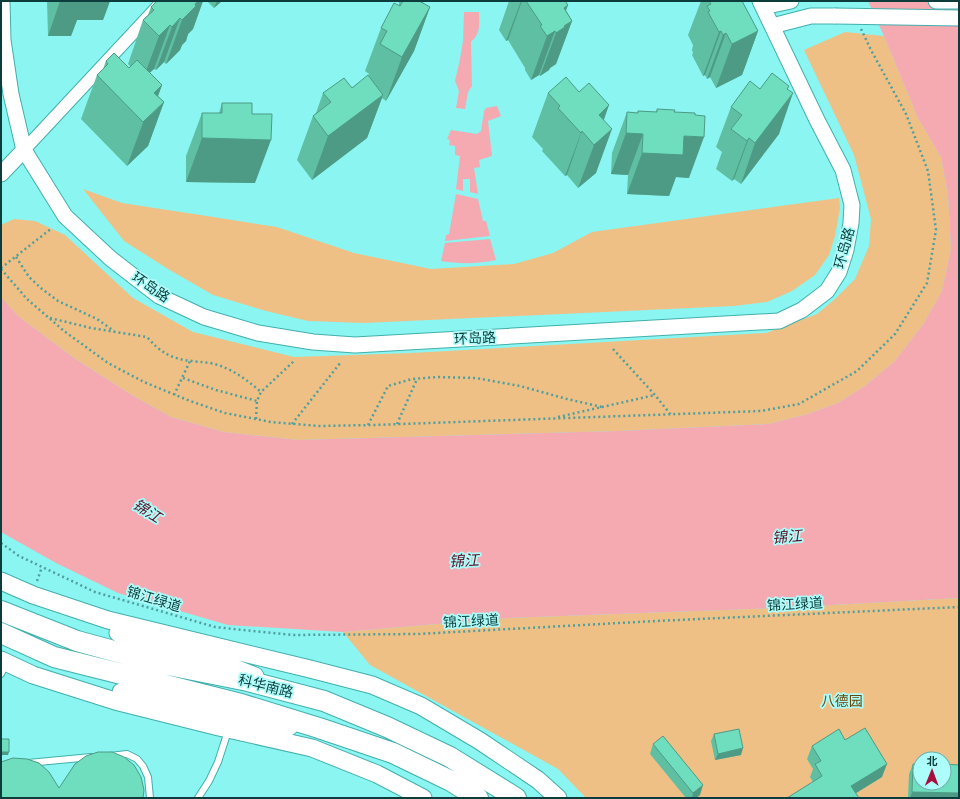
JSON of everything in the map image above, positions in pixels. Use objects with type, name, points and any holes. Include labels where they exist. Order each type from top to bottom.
[{"type":"highway","name":"科华南路","points":[[1,611],[77,641],[158,663],[248,681],[324,700],[387,727],[450,757],[516,798]]},
{"type":"highway","name":"科华南路","points":[[1,634],[54,657],[241,704],[393,753],[451,781],[478,798]]},
{"type":"main road","points":[[1,581],[33,595],[79,620],[168,651],[232,667],[324,700]]},
{"type":"main road","points":[[33,595],[108,620],[372,685],[421,706],[480,741],[538,780],[558,798]]},
{"type":"main road","points":[[2,663],[72,679],[119,692],[189,703],[283,726],[319,728]]},
{"type":"main road","points":[[2,663],[33,675],[116,701],[312,748],[377,774],[423,798]]},
{"type":"street","name":"环岛路","points":[[2,1],[4,40],[11,94],[24,150],[65,216],[110,258],[159,296],[204,317],[258,333],[313,342],[355,345],[779,321],[802,310],[827,292],[839,272],[846,250],[851,223],[852,205],[843,170],[816,120],[762,4]]},
{"type":"street","points":[[1,174],[163,1]]},
{"type":"street","points":[[762,4],[791,1]]},
{"type":"street","points":[[936,1],[959,2]]},
{"type":"street","points":[[772,26],[811,16],[959,18]]},
{"type":"lane","points":[[198,798],[209,781],[218,762],[228,729]]},
{"type":"lane","points":[[104,756],[127,754],[137,759],[143,766],[148,777],[150,798]]},
{"type":"lane","points":[[25,764],[96,757]]},
{"type":"path","points":[[1,268],[52,228]]},
{"type":"path","points":[[16,256],[29,277],[42,289],[58,300],[97,320],[116,332]]},
{"type":"path","points":[[49,318],[91,328],[147,337],[155,347],[166,354],[179,359],[210,363],[229,369],[244,378],[261,392]]},
{"type":"path","points":[[613,349],[671,414]]},
{"type":"path","points":[[174,395],[190,361]]},
{"type":"path","points":[[256,420],[257,401],[261,392],[294,361]]},
{"type":"path","points":[[292,424],[341,362]]},
{"type":"path","points":[[368,425],[388,386],[412,379],[438,377],[476,378],[520,386],[554,396],[602,407]]},
{"type":"path","points":[[182,378],[216,390],[257,401]]},
{"type":"path","points":[[396,424],[418,379]]},
{"type":"path","points":[[552,418],[655,395]]},
{"type":"path","name":"锦江绿道","points":[[1,543],[19,556],[95,592],[215,627],[292,635],[418,634],[959,607]]},
{"type":"green space","points":[[845,32],[884,36],[918,118],[941,157],[948,195],[951,249],[942,291],[924,323],[895,361],[865,386],[838,403],[808,414],[769,424],[618,431],[298,440],[224,432],[171,417],[130,394],[74,358],[18,316],[1,297],[1,225],[14,219],[35,221],[65,235],[133,298],[193,332],[294,357],[411,353],[766,333],[817,314],[836,298],[855,279],[869,246],[871,219],[854,155],[804,50]]},
{"type":"green space","points":[[83,189],[122,203],[277,227],[354,253],[431,269],[514,264],[553,253],[592,232],[839,198],[840,208],[835,236],[829,255],[815,275],[792,291],[767,302],[734,306],[364,323],[308,321],[266,311],[213,295],[124,241]]},
{"type":"green space","name":"八德园","points":[[959,598],[959,798],[586,798],[558,769],[370,665],[343,632],[508,618],[776,608]]},
{"type":"water","name":"锦江","points":[[868,1],[959,1],[959,598],[776,608],[508,618],[343,632],[228,625],[118,593],[56,563],[1,532],[1,297],[18,316],[74,358],[130,394],[171,417],[224,432],[298,440],[618,431],[769,424],[808,414],[838,403],[865,386],[895,361],[924,323],[942,291],[951,249],[948,195],[941,157],[918,118]]},
{"type":"water","points":[[464,12],[479,12],[478,32],[471,42],[472,86],[468,92],[465,109],[456,108],[459,91],[455,81],[463,41]]},
{"type":"water","points":[[497,106],[501,116],[488,121],[492,156],[479,160],[480,167],[474,168],[478,194],[470,192],[470,179],[463,179],[463,191],[456,189],[460,156],[455,155],[455,146],[449,145],[450,140],[447,139],[451,130],[477,134],[481,131],[484,111],[486,108]]},
{"type":"water","points":[[456,194],[478,199],[483,221],[486,221],[490,236],[445,241],[446,235],[449,234]]},
{"type":"water","points":[[490,239],[496,260],[468,263],[441,261],[445,243]]},
{"type":"building","points":[[157,1],[198,1],[195,4],[196,6],[182,20],[180,18],[172,27],[170,25],[159,36],[143,20],[154,10],[151,7]]},
{"type":"building","points":[[403,1],[419,1],[430,7],[402,57],[380,44],[387,31],[381,28],[394,3],[400,6]]},
{"type":"building","points":[[526,1],[565,1],[568,5],[564,8],[572,21],[556,33],[555,31],[547,36],[540,26],[542,25]]},
{"type":"building","points":[[709,1],[742,1],[758,31],[732,44],[726,33],[723,35],[721,31],[719,32],[708,12],[710,11],[707,6],[711,4]]},
{"type":"building","points":[[114,53],[129,68],[137,60],[162,85],[154,93],[164,102],[143,122],[97,75],[108,64],[106,61]]},
{"type":"building","points":[[772,73],[789,86],[787,89],[793,93],[755,143],[749,138],[747,141],[731,129],[742,115],[731,107],[750,81],[760,89]]},
{"type":"building","points":[[368,75],[383,95],[328,136],[313,116],[331,102],[323,93],[344,78],[352,88]]},
{"type":"building","points":[[566,77],[579,92],[589,83],[609,105],[599,115],[612,129],[594,145],[558,108],[560,106],[548,93]]},
{"type":"building","points":[[222,103],[252,103],[252,114],[272,114],[271,140],[202,138],[202,113],[222,113]]},
{"type":"building","points":[[657,109],[675,110],[674,112],[695,113],[695,115],[705,116],[704,137],[684,136],[683,155],[642,153],[643,134],[626,133],[627,112],[657,112]]},
{"type":"building","points":[[865,728],[887,764],[851,786],[859,798],[787,798],[822,776],[815,764],[821,761],[812,746],[839,729],[845,740]]},
{"type":"building","points":[[739,729],[743,748],[718,754],[714,734]]},
{"type":"building","points":[[663,736],[703,785],[693,793],[653,744]]},
{"type":"building","points":[[1,739],[9,739],[9,752],[1,752]]},
{"type":"building","points":[[98,752],[112,752],[124,757],[134,765],[141,777],[144,790],[143,798],[1,798],[1,762],[13,758],[27,759],[39,763],[49,772],[59,788],[75,764],[86,756]]},
{"type":"building","points":[[952,765],[959,765],[959,793],[912,792],[952,791]]}]
